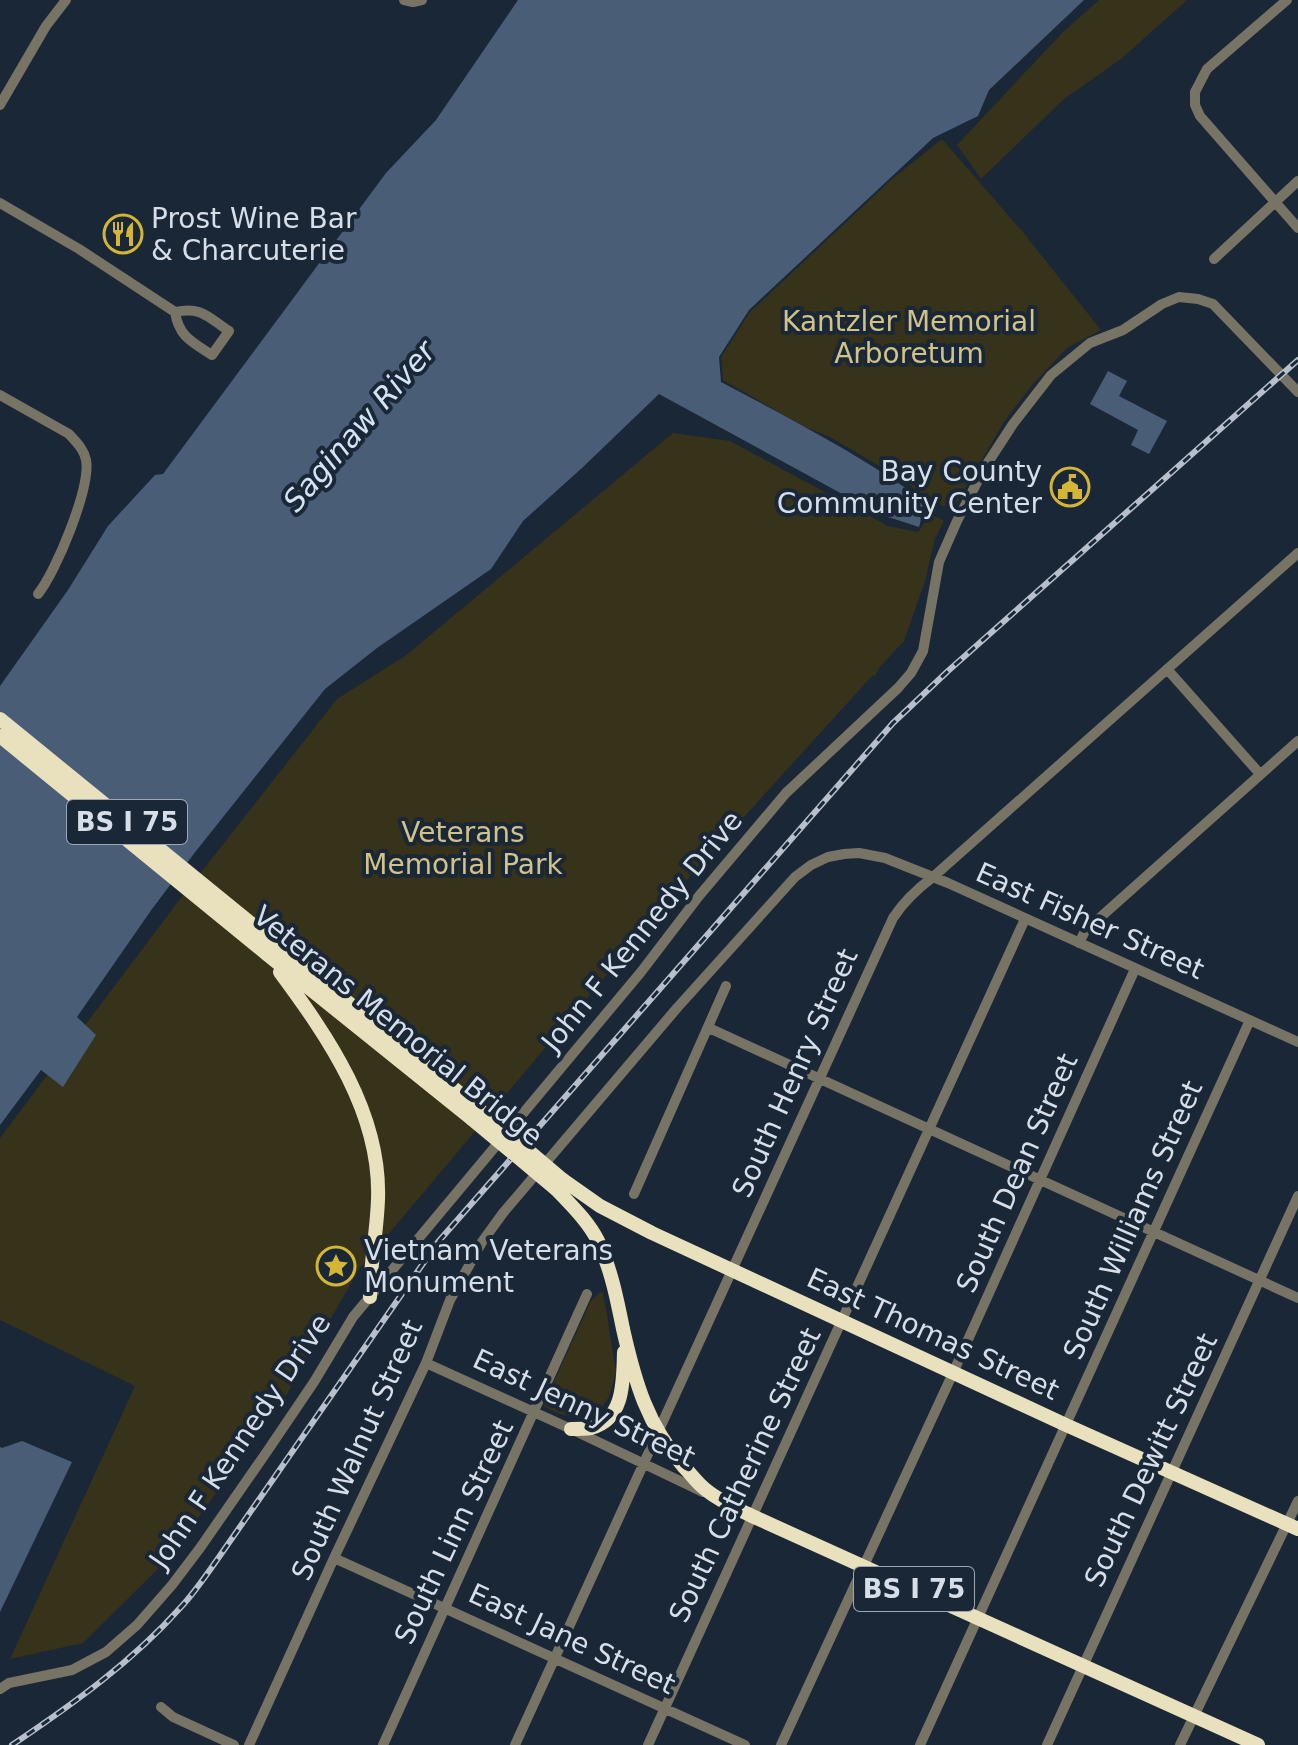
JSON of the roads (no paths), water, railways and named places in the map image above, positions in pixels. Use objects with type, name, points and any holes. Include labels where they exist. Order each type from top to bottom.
[{"type":"highway","name":"Veterans Memorial Bridge","points":[[0,719],[250,930],[560,1184],[597,1241],[612,1278],[635,1379],[658,1431]]},
{"type":"highway","name":"Veterans Memorial Bridge","points":[[0,736],[250,930],[268,955],[476,1114]]},
{"type":"highway","points":[[268,955],[319,1027],[362,1108],[376,1171],[378,1197],[370,1297]]},
{"type":"highway","name":"East Thomas Street","points":[[560,1184],[652,1233],[1292,1527]]},
{"type":"highway","points":[[571,1429],[590,1428],[600,1423],[610,1417],[617,1406],[622,1393],[624,1332]]},
{"type":"highway","name":"East Jenny Street","points":[[658,1431],[672,1453],[704,1489],[720,1500],[1194,1716]]},
{"type":"highway","name":"BS I 75","points":[[1194,1716],[1258,1745]]},
{"type":"street","points":[[0,105],[46,26],[66,0]]},
{"type":"street","points":[[404,0],[422,0]]},
{"type":"street","points":[[1287,0],[1207,69],[1195,92],[1195,105],[1200,116],[1298,228]]},
{"type":"street","points":[[1214,259],[1298,181]]},
{"type":"street","points":[[0,203],[79,249],[175,312],[189,309],[200,312],[229,331],[212,355],[184,337],[177,326],[175,312]]},
{"type":"street","name":"John F Kennedy Drive","points":[[0,1689],[9,1683],[72,1670],[106,1652],[137,1625],[200,1548],[314,1382],[353,1317],[786,793],[911,673],[923,651],[939,562],[950,533],[985,467],[1051,375],[1090,343],[1115,334],[1162,304],[1179,297],[1213,304],[1298,392]]},
{"type":"street","points":[[0,395],[69,434],[78,443],[86,462],[87,472],[79,502],[59,560],[42,589]]},
{"type":"street","name":"South Henry Street","points":[[515,1745],[893,918],[904,902],[1298,553]]},
{"type":"street","points":[[1167,669],[1260,774]]},
{"type":"street","points":[[1079,943],[1085,931],[1298,741]]},
{"type":"street","name":"East Fisher Street","points":[[859,853],[885,858],[933,877],[1298,1042]]},
{"type":"street","name":"South Walnut Street","points":[[249,1745],[426,1363],[450,1300],[482,1242],[503,1213],[677,1008],[795,877],[828,857],[859,853]]},
{"type":"street","name":"South Catherine Street","points":[[648,1745],[1025,919]]},
{"type":"street","name":"South Dean Street","points":[[781,1745],[1135,969]]},
{"type":"street","points":[[634,1194],[726,986]]},
{"type":"street","name":"South Williams Street","points":[[920,1745],[1250,1020]]},
{"type":"street","points":[[709,1028],[1298,1298]]},
{"type":"street","name":"South Dewitt Street","points":[[1047,1745],[1298,1196]]},
{"type":"street","name":"South Linn Street","points":[[383,1745],[587,1294]]},
{"type":"street","name":"East Jenny Street","points":[[426,1363],[720,1500]]},
{"type":"street","points":[[1180,1745],[1292,1527],[1298,1501]]},
{"type":"street","name":"East Jane Street","points":[[334,1558],[745,1745]]},
{"type":"street","points":[[161,1707],[173,1717],[234,1745]]},
{"type":"water","name":"Saginaw River","points":[[518,0],[1084,0],[989,90],[978,116],[933,138],[749,310],[719,357],[721,382],[852,454],[926,502],[919,527],[879,514],[659,394],[523,521],[491,569],[377,648],[325,689],[152,909],[77,1017],[96,1035],[63,1087],[41,1070],[0,1125],[0,686],[68,590],[108,526],[155,475],[163,474],[386,173],[436,120]]},
{"type":"water","points":[[1108,371],[1127,381],[1119,396],[1167,421],[1149,454],[1131,445],[1138,430],[1090,404]]},
{"type":"water","points":[[22,1441],[72,1462],[0,1612],[0,1447]]},
{"type":"railway","points":[[12,1745],[122,1664],[186,1601],[438,1242],[893,723],[1298,360]]},
{"type":"place","name":"Prost Wine Bar & Charcuterie","points":[[123,234]]},
{"type":"place","name":"Bay County Community Center","points":[[1070,487]]},
{"type":"place","name":"Vietnam Veterans Monument","points":[[336,1266]]},
{"type":"park label","name":"Kantzler Memorial Arboretum","points":[[909,337]]},
{"type":"park label","name":"Veterans Memorial Park","points":[[463,848]]}]
